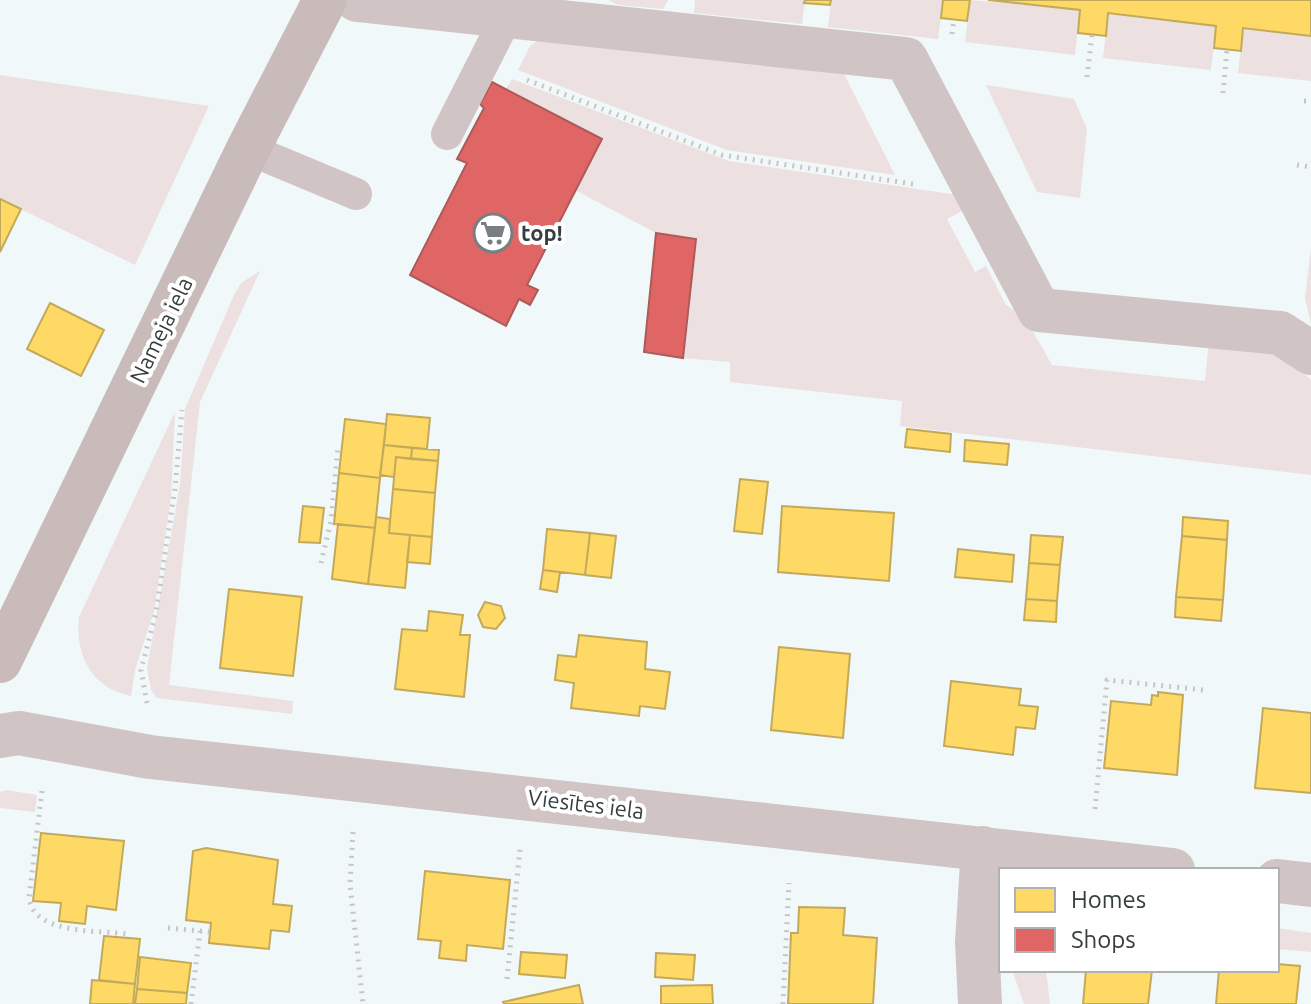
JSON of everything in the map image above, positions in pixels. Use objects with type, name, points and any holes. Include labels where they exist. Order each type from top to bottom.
[{"type":"street","name":"Nameja iela","points":[[0,661],[248,149],[325,0]]},
{"type":"street","points":[[357,0],[906,59],[1039,310],[1280,333],[1311,353]]},
{"type":"street","name":"Viesītes iela","points":[[0,736],[19,733],[150,757],[1156,868]]},
{"type":"street","points":[[980,1004],[977,942],[983,848]]},
{"type":"street","points":[[1279,881],[1311,885]]},
{"type":"lane","points":[[447,134],[507,16]]},
{"type":"lane","points":[[248,149],[356,194]]},
{"type":"path","points":[[1087,77],[1092,34]]},
{"type":"path","points":[[1223,93],[1227,49]]},
{"type":"path","points":[[483,64],[722,155],[977,193]]},
{"type":"path","points":[[1297,165],[1311,167]]},
{"type":"path","points":[[150,711],[143,694],[141,670],[156,612],[175,489],[184,397]]},
{"type":"path","points":[[321,563],[331,521],[338,447]]},
{"type":"path","points":[[1094,818],[1107,680],[1204,690]]},
{"type":"path","points":[[356,779],[350,884],[363,1004]]},
{"type":"path","points":[[42,791],[29,898],[32,910],[50,925],[127,934]]},
{"type":"path","points":[[507,979],[526,797]]},
{"type":"path","points":[[783,1004],[789,883]]},
{"type":"path","points":[[168,928],[211,932]]},
{"type":"path","points":[[191,1004],[200,931]]},
{"type":"shaded area","points":[[609,0],[668,0],[663,9],[618,5]]},
{"type":"shaded area","points":[[695,0],[805,0],[802,24],[694,13]]},
{"type":"shaded area","points":[[831,0],[943,0],[938,39],[828,27]]},
{"type":"shaded area","points":[[970,0],[1080,10],[1075,55],[965,42]]},
{"type":"shaded area","points":[[1108,13],[1216,26],[1211,70],[1103,58]]},
{"type":"shaded area","points":[[1243,28],[1311,36],[1311,81],[1238,73]]},
{"type":"shaded area","points":[[540,39],[841,68],[895,175],[727,150],[518,70],[530,46]]},
{"type":"shaded area","points":[[0,75],[209,106],[135,265],[0,199]]},
{"type":"shaded area","points":[[512,79],[729,161],[958,195],[966,209],[947,219],[975,272],[986,266],[1006,305],[1024,316],[1052,365],[1205,381],[1209,340],[1280,352],[1311,380],[1311,475],[900,426],[902,401],[730,382],[730,362],[683,358],[695,239],[656,233],[575,190],[602,139],[506,89]]},
{"type":"shaded area","points":[[986,85],[1074,99],[1087,129],[1080,198],[1037,192]]},
{"type":"shaded area","points":[[1311,247],[1311,324],[1305,298]]},
{"type":"shaded area","points":[[260,271],[200,402],[169,685],[293,701],[292,714],[157,698],[151,690],[147,668],[180,485],[185,409],[234,295],[241,283]]},
{"type":"shaded area","points":[[175,412],[171,498],[154,611],[135,670],[131,696],[105,686],[88,668],[80,644],[79,617]]},
{"type":"shaded area","points":[[6,790],[37,795],[35,812],[0,808],[0,792]]},
{"type":"shaded area","points":[[1279,928],[1311,933],[1311,952],[1279,949]]},
{"type":"shaded area","points":[[1013,972],[1046,972],[1050,1004],[1024,1004]]},
{"type":"building: Homes","points":[[805,0],[831,0],[830,5],[804,3]]},
{"type":"building: Homes","points":[[943,0],[970,0],[967,21],[941,18]]},
{"type":"building: Homes","points":[[988,0],[1311,0],[1311,36],[1243,28],[1241,51],[1214,48],[1216,26],[1108,13],[1106,36],[1078,33],[1080,10]]},
{"type":"building: Homes","points":[[0,199],[21,209],[0,252]]},
{"type":"building: Homes","points":[[50,303],[104,330],[81,376],[27,349]]},
{"type":"building: Homes","points":[[387,414],[430,418],[427,449],[384,445]]},
{"type":"building: Homes","points":[[345,419],[386,424],[380,478],[339,473]]},
{"type":"building: Homes","points":[[907,429],[951,434],[950,452],[905,447]]},
{"type":"building: Homes","points":[[965,440],[1009,444],[1007,465],[964,461]]},
{"type":"building: Homes","points":[[384,445],[412,448],[411,459],[396,457],[394,477],[380,475]]},
{"type":"building: Homes","points":[[412,448],[439,450],[438,461],[411,459]]},
{"type":"building: Homes","points":[[396,457],[438,461],[435,493],[393,489]]},
{"type":"building: Homes","points":[[339,473],[380,478],[375,528],[334,524]]},
{"type":"building: Homes","points":[[740,479],[768,482],[762,534],[734,531]]},
{"type":"building: Homes","points":[[393,489],[435,493],[432,537],[389,533]]},
{"type":"building: Homes","points":[[303,506],[324,508],[320,543],[299,542]]},
{"type":"building: Homes","points":[[782,506],[894,513],[889,581],[778,572]]},
{"type":"building: Homes","points":[[376,517],[390,519],[389,533],[410,535],[405,588],[368,584]]},
{"type":"building: Homes","points":[[1183,517],[1228,521],[1227,540],[1182,536]]},
{"type":"building: Homes","points":[[338,524],[375,528],[368,584],[332,579]]},
{"type":"building: Homes","points":[[547,529],[590,533],[585,575],[543,570]]},
{"type":"building: Homes","points":[[590,533],[616,536],[611,578],[585,575]]},
{"type":"building: Homes","points":[[410,535],[432,537],[430,564],[407,562]]},
{"type":"building: Homes","points":[[1031,535],[1063,537],[1060,565],[1029,563]]},
{"type":"building: Homes","points":[[1182,536],[1227,540],[1223,600],[1176,597]]},
{"type":"building: Homes","points":[[958,549],[1014,555],[1012,582],[955,577]]},
{"type":"building: Homes","points":[[1029,563],[1060,565],[1057,601],[1026,599]]},
{"type":"building: Homes","points":[[543,570],[560,572],[557,592],[540,589]]},
{"type":"building: Homes","points":[[229,589],[302,597],[293,676],[220,668]]},
{"type":"building: Homes","points":[[1176,597],[1223,600],[1221,621],[1175,617]]},
{"type":"building: Homes","points":[[1026,599],[1057,601],[1056,622],[1024,620]]},
{"type":"building: Homes","points":[[485,602],[501,606],[505,618],[496,629],[483,627],[478,615]]},
{"type":"building: Homes","points":[[429,611],[463,615],[460,635],[470,635],[464,697],[395,689],[402,629],[427,631]]},
{"type":"building: Homes","points":[[579,635],[647,642],[645,669],[670,672],[665,709],[640,706],[639,716],[571,708],[574,683],[555,680],[558,655],[576,657]]},
{"type":"building: Homes","points":[[779,647],[850,654],[843,738],[771,730]]},
{"type":"building: Homes","points":[[951,681],[1021,689],[1019,705],[1038,707],[1035,729],[1016,727],[1013,755],[944,746]]},
{"type":"building: Homes","points":[[1158,692],[1183,695],[1177,775],[1104,768],[1111,701],[1151,705],[1152,695],[1158,696]]},
{"type":"building: Homes","points":[[1263,708],[1311,713],[1311,793],[1255,788]]},
{"type":"building: Homes","points":[[41,833],[124,841],[116,910],[87,906],[85,924],[59,921],[61,903],[33,901]]},
{"type":"building: Homes","points":[[206,848],[278,860],[273,904],[292,906],[289,932],[271,930],[269,949],[209,943],[211,923],[186,920],[193,851]]},
{"type":"building: Homes","points":[[425,871],[510,880],[503,949],[467,945],[466,961],[439,958],[441,941],[418,939]]},
{"type":"building: Homes","points":[[799,907],[845,908],[843,935],[877,938],[873,1004],[788,1004],[791,933],[798,933]]},
{"type":"building: Homes","points":[[104,936],[140,939],[135,984],[99,980]]},
{"type":"building: Homes","points":[[521,952],[567,955],[565,978],[519,974]]},
{"type":"building: Homes","points":[[656,953],[695,955],[693,980],[655,977]]},
{"type":"building: Homes","points":[[140,957],[191,963],[187,993],[137,989]]},
{"type":"building: Homes","points":[[1279,964],[1300,966],[1296,1004],[1216,1004],[1219,972],[1279,972]]},
{"type":"building: Homes","points":[[1086,972],[1152,972],[1148,1004],[1083,1004]]},
{"type":"building: Homes","points":[[92,980],[135,984],[133,1004],[90,1004]]},
{"type":"building: Homes","points":[[579,985],[583,1004],[503,1002]]},
{"type":"building: Homes","points":[[712,985],[713,1004],[661,1004],[661,986]]},
{"type":"building: Homes","points":[[137,989],[187,993],[186,1004],[135,1004]]},
{"type":"building: Shops","name":"top!","points":[[492,82],[602,139],[527,285],[538,290],[530,305],[519,299],[506,326],[410,275],[467,163],[457,159],[484,108],[480,104]]},
{"type":"building: Shops","points":[[656,233],[696,239],[683,358],[644,352]]},
{"type":"place","name":"top!","points":[[493,233]]}]
